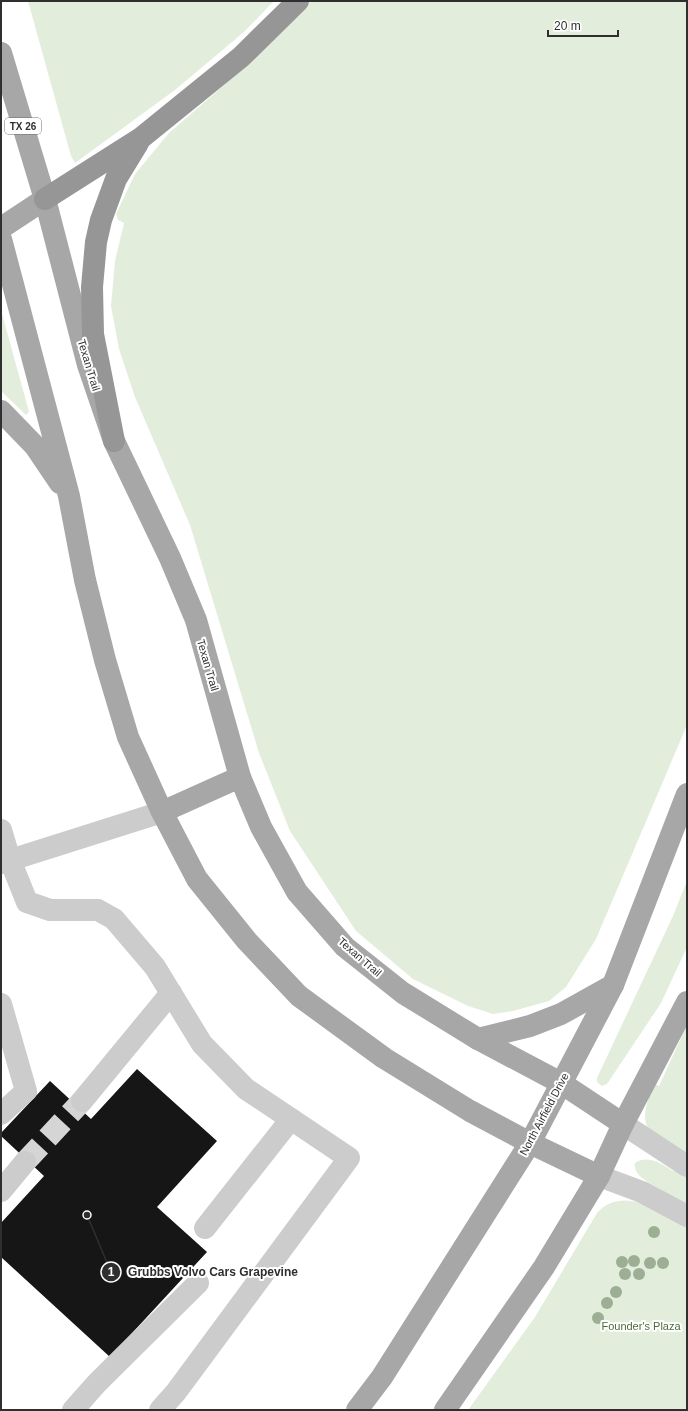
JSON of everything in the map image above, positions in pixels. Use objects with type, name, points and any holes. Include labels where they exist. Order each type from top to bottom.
[{"type":"highway","points":[[45,199],[140,138],[241,58],[298,1]]},
{"type":"highway","points":[[114,440],[93,334],[92,287],[96,242],[101,220],[116,180],[140,138]]},
{"type":"main road","name":"Texan Trail","points":[[1,53],[45,199],[88,365],[114,440],[170,558],[196,620],[240,777],[261,827],[297,892],[345,947],[403,994],[478,1039],[561,1083],[623,1124]]},
{"type":"main road","points":[[1,228],[45,199]]},
{"type":"main road","points":[[1,239],[69,496],[85,580],[104,660],[128,737],[162,812],[197,879],[247,941],[299,996],[384,1058],[470,1111],[530,1143],[599,1176]]},
{"type":"main road","points":[[1,411],[35,446],[69,496]]},
{"type":"main road","points":[[162,812],[240,777]]},
{"type":"main road","name":"North Airfield Drive","points":[[357,1410],[382,1377],[530,1143],[613,985],[687,794]]},
{"type":"main road","points":[[478,1039],[530,1026],[560,1014],[613,985]]},
{"type":"main road","points":[[445,1410],[544,1266],[599,1176],[623,1124],[687,1002]]},
{"type":"lane","points":[[6,861],[162,812]]},
{"type":"lane","points":[[1,830],[6,861],[27,902],[50,910],[98,910],[114,919],[155,967],[202,1044],[246,1089],[349,1158],[176,1392],[160,1410]]},
{"type":"lane","points":[[82,1101],[171,993]]},
{"type":"lane","points":[[1,1004],[26,1091],[1,1114]]},
{"type":"lane","points":[[206,1228],[291,1119]]},
{"type":"lane","points":[[623,1124],[687,1166]]},
{"type":"lane","points":[[1,1191],[26,1162]]},
{"type":"lane","points":[[599,1176],[642,1192],[687,1216]]},
{"type":"lane","points":[[73,1410],[97,1384],[198,1284]]},
{"type":"green space","points":[[28,1],[274,1],[244,32],[175,90],[75,163],[71,156]]},
{"type":"green space","points":[[311,1],[687,1],[687,725],[596,939],[566,987],[549,1001],[513,1011],[493,1014],[468,1006],[413,979],[356,931],[290,831],[259,753],[190,525],[135,397],[119,349],[111,306],[115,261],[124,223],[118,220],[116,214],[135,174],[169,133],[231,79]]},
{"type":"green space","points":[[1,310],[29,412],[26,415],[1,391]]},
{"type":"green space","points":[[687,881],[687,947],[661,1003],[607,1084],[602,1086],[597,1082],[597,1078],[673,916]]},
{"type":"green space","name":"Founder's Plaza","points":[[687,1025],[687,1410],[468,1410],[535,1317],[597,1213],[610,1203],[624,1200],[654,1206],[662,1190],[644,1180],[640,1176],[635,1168],[635,1163],[645,1159],[655,1161],[673,1171],[682,1155],[652,1134],[647,1127],[645,1119],[646,1110],[654,1084],[659,1086]]},
{"type":"building","points":[[137,1069],[217,1141],[157,1207],[207,1252],[110,1357],[1,1257],[1,1223],[44,1176],[1,1136],[1,1133],[50,1081],[91,1119]]},
{"type":"tunnel","points":[[25,1162],[82,1101]]},
{"type":"place","name":"Grubbs Volvo Cars Grapevine","points":[[87,1215]]}]
